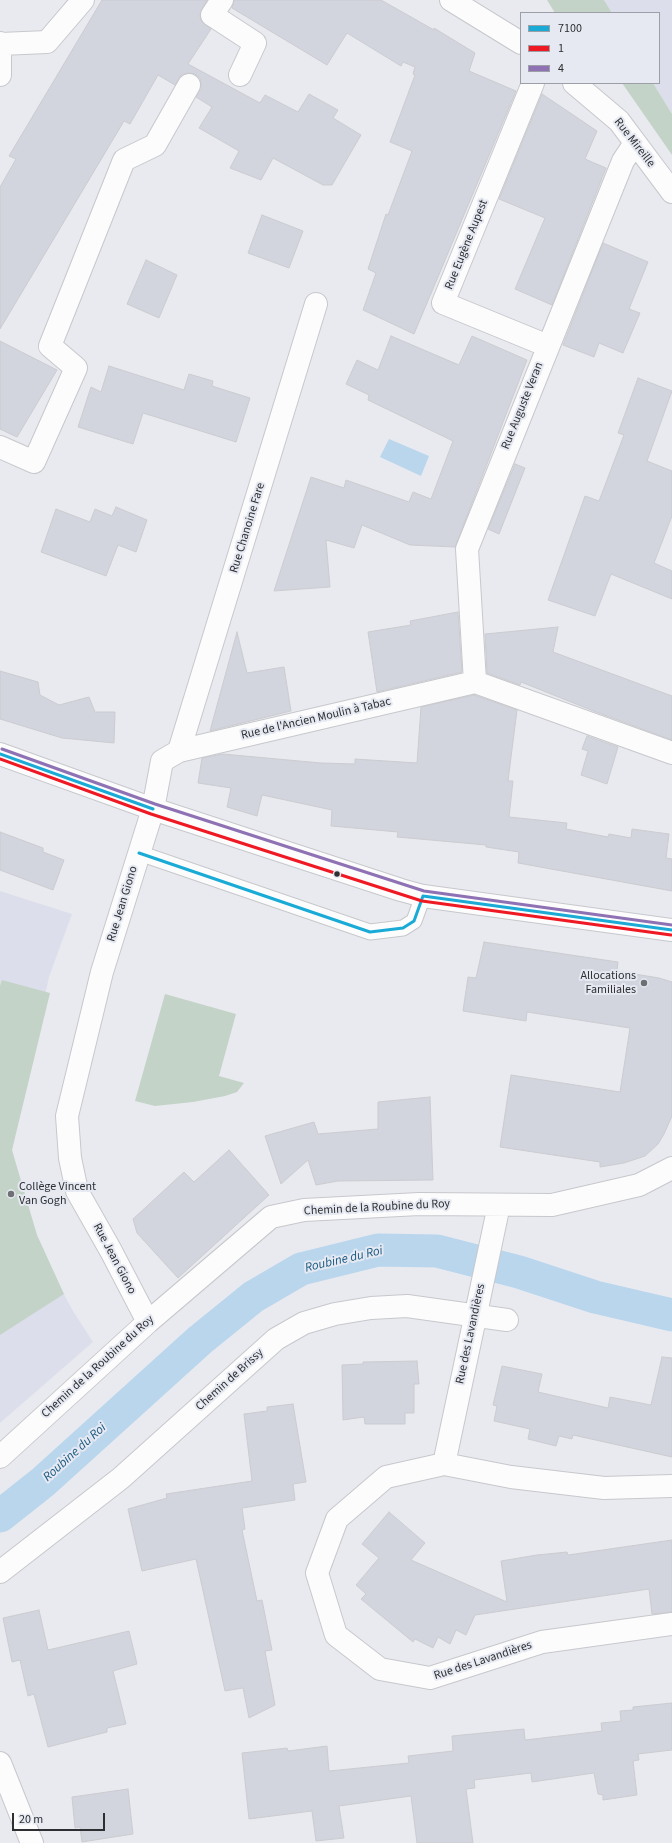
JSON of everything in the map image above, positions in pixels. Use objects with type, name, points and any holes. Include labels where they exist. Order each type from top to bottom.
[{"type":"street","points":[[0,75],[0,44],[47,42],[83,0]]},
{"type":"street","points":[[222,0],[212,15],[255,43],[240,76]]},
{"type":"street","points":[[451,0],[520,42]]},
{"type":"street","name":"Rue Eugène Aupest","points":[[533,84],[443,303],[548,346]]},
{"type":"street","name":"Rue Mireille","points":[[575,84],[619,121],[672,192]]},
{"type":"street","points":[[0,447],[34,462],[76,368],[50,346],[124,160],[155,145],[188,85]]},
{"type":"street","name":"Rue Auguste Veran","points":[[476,682],[467,549],[623,161],[635,143]]},
{"type":"street","name":"Rue Chanoine Fare","points":[[179,751],[316,304]]},
{"type":"street","points":[[476,682],[672,753]]},
{"type":"street","name":"Rue de l'Ancien Moulin à Tabac","points":[[152,809],[162,761],[179,751],[476,682]]},
{"type":"street","points":[[0,754],[152,809],[338,871],[423,896],[672,930]]},
{"type":"street","name":"Rue Jean Giono","points":[[148,1322],[111,1251],[77,1191],[70,1158],[67,1116],[102,972],[152,809]]},
{"type":"street","name":"Chemin de la Roubine du Roy","points":[[0,1457],[148,1322],[271,1217],[304,1210],[419,1204],[552,1205],[639,1185],[672,1168]]},
{"type":"street","name":"Rue des Lavandières","points":[[444,1464],[499,1205]]},
{"type":"street","name":"Chemin de Brissy","points":[[0,1572],[121,1478],[276,1339],[304,1323],[335,1314],[364,1309],[407,1306],[476,1309],[507,1320]]},
{"type":"street","name":"Rue des Lavandières","points":[[672,1486],[604,1488],[512,1477],[444,1464],[386,1477],[337,1519],[317,1573],[336,1635],[380,1669],[430,1678],[542,1642],[672,1624]]},
{"type":"street","points":[[0,1763],[32,1843]]},
{"type":"lane","points":[[139,852],[370,932],[403,928],[414,921],[423,896]]},
{"type":"shaded area","points":[[604,0],[672,0],[672,114],[654,84],[660,84],[660,12],[611,12]]},
{"type":"shaded area","name":"Collège Vincent Van Gogh","points":[[0,891],[72,914],[49,977],[12,1150],[33,1237],[73,1311],[93,1342],[0,1423]]},
{"type":"green space","points":[[547,0],[604,0],[611,12],[554,12]]},
{"type":"green space","points":[[623,84],[654,84],[672,114],[672,155]]},
{"type":"green space","points":[[2,980],[50,993],[12,1150],[37,1235],[64,1294],[0,1335],[0,986]]},
{"type":"green space","points":[[165,994],[236,1014],[219,1076],[244,1083],[237,1092],[225,1096],[193,1102],[155,1106],[135,1101]]},
{"type":"water","points":[[389,439],[429,456],[421,476],[380,457]]},
{"type":"building","points":[[102,0],[207,0],[200,15],[201,21],[211,29],[188,64],[260,103],[265,95],[298,112],[309,94],[338,110],[333,118],[361,135],[332,185],[323,185],[273,158],[261,180],[230,168],[239,151],[199,128],[212,107],[196,97],[201,85],[200,78],[195,74],[182,74],[175,85],[158,75],[130,124],[124,121],[0,329],[0,187],[16,159],[9,156]]},
{"type":"building","points":[[234,0],[381,0],[434,30],[434,28],[475,53],[469,71],[516,91],[414,334],[363,310],[376,273],[368,269],[386,214],[388,215],[412,151],[390,142],[415,75],[413,74],[415,67],[403,62],[401,66],[347,33],[327,65],[232,8]]},
{"type":"building","points":[[542,94],[597,131],[585,159],[606,168],[552,305],[515,289],[545,218],[499,199]]},
{"type":"building","points":[[262,215],[303,231],[289,268],[248,253]]},
{"type":"building","points":[[603,243],[648,262],[629,309],[640,313],[623,353],[599,343],[594,357],[563,345]]},
{"type":"building","points":[[146,260],[177,275],[159,318],[127,304]]},
{"type":"building","points":[[391,336],[459,365],[472,336],[527,360],[455,547],[410,545],[362,525],[354,548],[326,540],[330,587],[274,591],[311,477],[344,488],[346,480],[409,502],[413,492],[431,499],[453,441],[368,400],[369,395],[346,384],[357,360],[378,370]]},
{"type":"building","points":[[0,341],[57,370],[17,437],[0,429]]},
{"type":"building","points":[[109,366],[184,390],[189,374],[213,381],[212,386],[250,398],[236,442],[143,413],[133,444],[78,427],[91,387],[101,392]]},
{"type":"building","points":[[638,378],[672,391],[647,461],[672,471],[672,516],[654,563],[672,571],[672,599],[611,574],[595,616],[548,600],[585,496],[599,501],[624,435],[618,433]]},
{"type":"building","points":[[515,464],[525,468],[499,534],[488,529]]},
{"type":"building","points":[[116,507],[147,520],[136,552],[118,545],[106,576],[41,552],[56,509],[90,522],[95,509],[112,516]]},
{"type":"building","points":[[458,612],[462,672],[377,692],[368,632],[411,625],[410,621]]},
{"type":"building","points":[[558,627],[553,652],[672,696],[672,740],[521,682],[520,685],[487,673],[485,634]]},
{"type":"building","points":[[237,632],[247,673],[284,667],[291,711],[210,731]]},
{"type":"building","points":[[0,671],[38,682],[40,695],[59,705],[89,697],[95,712],[115,712],[114,743],[62,738],[0,719]]},
{"type":"building","points":[[474,695],[517,710],[508,781],[513,781],[509,817],[567,823],[566,829],[608,837],[609,834],[631,838],[632,829],[669,834],[666,858],[672,859],[672,891],[518,863],[519,852],[486,847],[486,845],[397,837],[398,832],[331,826],[332,810],[262,795],[257,816],[227,807],[231,788],[198,783],[202,758],[223,754],[321,763],[355,764],[355,759],[417,763],[421,707]]},
{"type":"building","points":[[587,736],[618,747],[607,784],[581,775],[588,751],[582,749]]},
{"type":"building","points":[[0,832],[43,848],[43,852],[64,860],[53,890],[0,870]]},
{"type":"building","points":[[484,942],[618,962],[617,971],[659,978],[672,982],[672,1116],[658,1144],[645,1156],[624,1163],[600,1167],[600,1162],[500,1147],[511,1075],[620,1092],[630,1028],[527,1012],[526,1021],[463,1011],[468,977],[476,978]]},
{"type":"building","points":[[430,1097],[433,1180],[338,1181],[316,1185],[308,1160],[281,1184],[265,1136],[314,1122],[318,1134],[378,1129],[378,1102]]},
{"type":"building","points":[[229,1150],[269,1195],[178,1278],[137,1233],[133,1219],[184,1172],[194,1182]]},
{"type":"building","points":[[662,1357],[672,1358],[672,1457],[573,1435],[572,1439],[559,1436],[556,1446],[528,1439],[530,1429],[494,1421],[497,1406],[493,1405],[502,1366],[542,1374],[538,1392],[608,1408],[610,1397],[651,1405]]},
{"type":"building","points":[[417,1361],[419,1384],[414,1384],[414,1413],[405,1413],[405,1424],[365,1424],[364,1417],[343,1420],[342,1365],[363,1364],[363,1362]]},
{"type":"building","points":[[293,1404],[306,1482],[293,1484],[295,1500],[242,1508],[245,1529],[242,1530],[257,1601],[262,1600],[272,1650],[265,1651],[275,1705],[249,1718],[243,1688],[225,1691],[196,1559],[142,1571],[128,1509],[167,1498],[166,1494],[252,1481],[244,1414],[267,1411],[267,1407]]},
{"type":"building","points":[[389,1512],[425,1543],[411,1560],[507,1602],[501,1561],[567,1552],[568,1555],[672,1540],[672,1612],[652,1614],[649,1589],[475,1615],[466,1635],[456,1630],[450,1644],[438,1637],[433,1648],[415,1639],[413,1642],[361,1599],[366,1594],[356,1585],[379,1558],[362,1544]]},
{"type":"building","points":[[39,1610],[48,1650],[129,1631],[137,1664],[113,1671],[126,1724],[107,1728],[107,1732],[48,1747],[34,1694],[28,1696],[20,1660],[12,1662],[3,1618]]},
{"type":"building","points":[[672,1703],[672,1750],[638,1754],[639,1760],[633,1761],[637,1795],[603,1800],[603,1795],[598,1794],[594,1773],[532,1782],[531,1773],[474,1780],[475,1788],[466,1789],[473,1843],[417,1843],[411,1796],[339,1806],[344,1838],[316,1841],[312,1811],[249,1819],[242,1753],[287,1748],[288,1751],[327,1746],[329,1771],[409,1763],[408,1756],[453,1751],[452,1736],[524,1729],[525,1740],[602,1731],[601,1723],[621,1721],[620,1711],[633,1710],[633,1707]]},
{"type":"building","points":[[128,1789],[133,1834],[82,1842],[80,1827],[75,1828],[72,1797]]},
{"type":"waterway","name":"Roubine du Roi","points":[[0,1516],[43,1482],[200,1340],[253,1297],[301,1269],[378,1250],[437,1251],[519,1272],[595,1297],[672,1315]]},
{"type":"transit line","name":"4","points":[[2,749],[155,804],[424,891],[672,925]]},
{"type":"transit line","name":"7100","points":[[0,754],[153,809]]},
{"type":"transit line","name":"1","points":[[0,759],[151,814],[422,901],[671,935]]},
{"type":"transit line","name":"7100","points":[[139,853],[370,932],[403,928],[414,921],[423,896]]},
{"type":"transit line","name":"7100","points":[[423,896],[672,930]]},
{"type":"place","name":"Allocations Familiales","points":[[644,983]]},
{"type":"place","name":"Collège Vincent Van Gogh","points":[[11,1194]]}]
